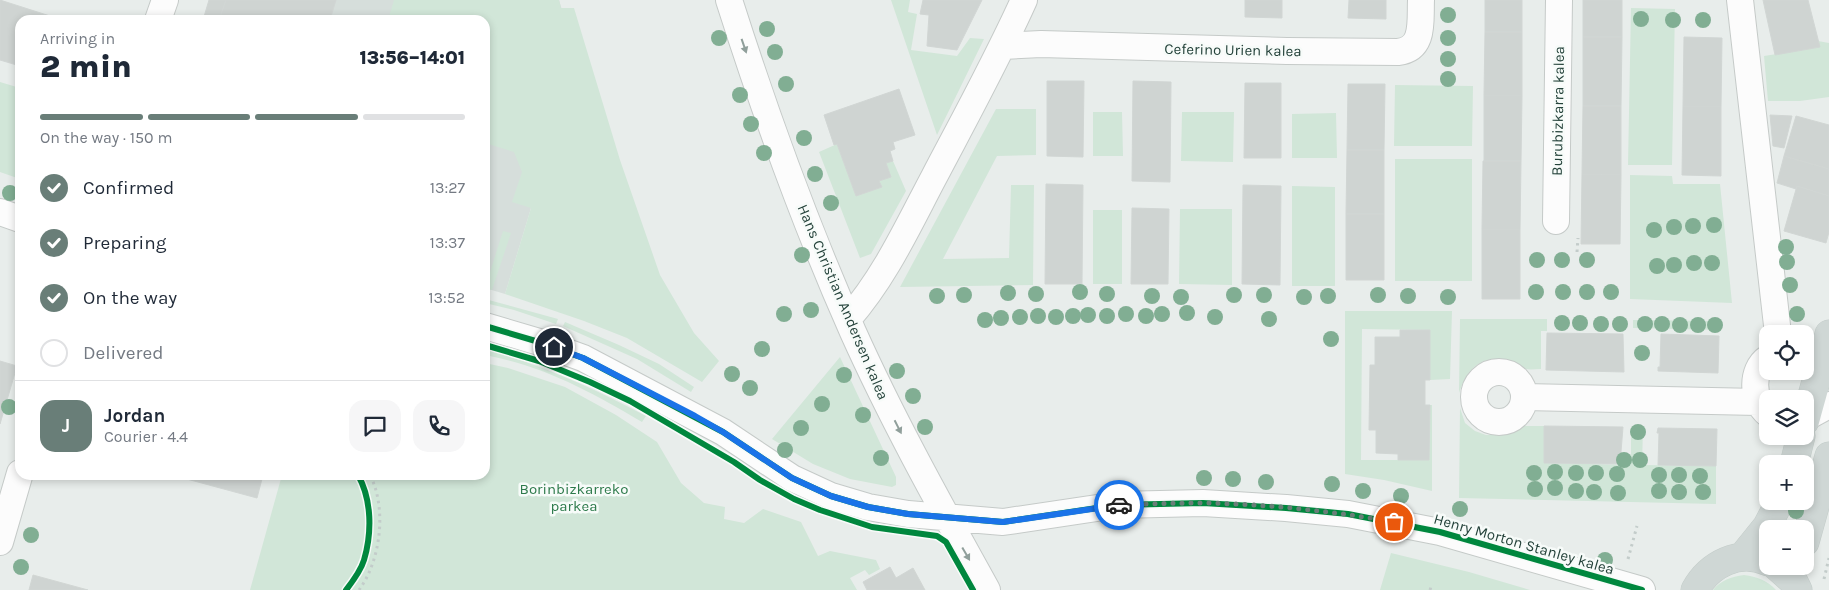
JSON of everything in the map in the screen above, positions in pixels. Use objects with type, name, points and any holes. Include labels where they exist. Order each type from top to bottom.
[{"type":"main road","points":[[1814,391],[1819,362],[1829,334]]},
{"type":"main road","points":[[1811,520],[1829,456]]},
{"type":"main road","points":[[1695,590],[1701,579],[1713,568],[1727,561],[1755,560],[1767,526],[1775,510]]},
{"type":"street","points":[[160,15],[165,0]]},
{"type":"street","name":"Hans Christian Andersen kalea","points":[[729,0],[779,147],[808,225],[848,320],[896,424],[987,590]]},
{"type":"street","points":[[848,320],[888,266],[1003,46],[1024,0]]},
{"type":"street","name":"Ceferino Urien kalea","points":[[1003,46],[1041,44],[1398,52],[1407,51],[1416,43],[1420,34],[1421,0]]},
{"type":"street","name":"Burubizkarra kalea","points":[[1556,221],[1559,0]]},
{"type":"street","points":[[1740,0],[1777,325]]},
{"type":"street","points":[[0,212],[15,217]]},
{"type":"street","name":"Henry Morton Stanley kalea","points":[[490,327],[583,358],[723,432],[792,478],[831,496],[868,507],[908,514],[1003,522],[1117,505],[1203,503],[1348,514],[1440,532],[1642,590]]},
{"type":"street","points":[[1759,368],[1754,381],[1759,396]]},
{"type":"street","points":[[1524,397],[1759,408]]},
{"type":"street","points":[[0,542],[18,480]]},
{"type":"path","points":[[359,590],[373,561],[381,519],[379,500],[372,480]]},
{"type":"path","points":[[1825,582],[1824,576],[1829,558]]},
{"type":"path","points":[[1430,590],[1432,584]]},
{"type":"shaded area","points":[[209,0],[559,0],[621,206],[531,208],[505,294],[490,290],[490,15],[204,15]]},
{"type":"green space","points":[[394,0],[559,0],[561,8],[574,8],[620,160],[660,275],[694,333],[719,361],[702,382],[627,338],[505,294],[531,208],[512,202],[522,172],[514,152],[490,145],[490,15],[390,15]]},
{"type":"green space","points":[[891,0],[910,0],[908,12],[917,14],[911,50],[957,56],[970,38],[984,39],[937,135]]},
{"type":"green space","points":[[1631,8],[1675,9],[1672,165],[1628,165]]},
{"type":"green space","points":[[1818,41],[1829,43],[1829,97],[1800,101],[1768,101],[1764,56],[1819,47]]},
{"type":"green space","points":[[0,82],[15,86],[15,177],[0,172]]},
{"type":"green space","points":[[1395,85],[1473,86],[1472,146],[1394,146]]},
{"type":"green space","points":[[996,109],[1036,109],[1036,155],[997,156],[943,259],[1009,258],[1011,185],[1034,185],[1033,285],[900,287]]},
{"type":"green space","points":[[1093,112],[1122,112],[1123,156],[1093,156]]},
{"type":"green space","points":[[1182,112],[1234,112],[1233,162],[1181,161]]},
{"type":"green space","points":[[1336,113],[1337,158],[1292,158],[1292,114]]},
{"type":"green space","points":[[837,144],[856,196],[882,187],[879,181],[891,177],[886,163],[893,161],[906,191],[871,254],[860,258],[819,152]]},
{"type":"green space","points":[[1395,159],[1472,159],[1472,281],[1395,281]]},
{"type":"green space","points":[[1630,175],[1672,176],[1673,184],[1720,184],[1732,303],[1630,299]]},
{"type":"green space","points":[[1292,186],[1335,187],[1335,286],[1292,286]]},
{"type":"green space","points":[[1180,209],[1232,209],[1232,285],[1179,284]]},
{"type":"green space","points":[[1093,210],[1122,210],[1122,284],[1093,284]]},
{"type":"green space","points":[[503,231],[511,233],[492,290],[490,289],[490,272]]},
{"type":"green space","points":[[490,300],[558,319],[556,324],[490,304]]},
{"type":"green space","points":[[1345,311],[1452,311],[1450,379],[1430,380],[1429,330],[1362,329],[1361,460],[1429,460],[1430,405],[1432,405],[1432,491],[1384,480],[1345,474]]},
{"type":"green space","points":[[1460,319],[1547,319],[1547,331],[1541,331],[1541,369],[1528,369],[1498,359],[1482,362],[1466,377],[1459,393]]},
{"type":"green space","points":[[1633,320],[1719,321],[1718,330],[1633,328]]},
{"type":"green space","points":[[565,322],[659,364],[694,387],[691,392],[637,359],[563,326]]},
{"type":"green space","points":[[490,351],[527,362],[567,378],[646,416],[642,422],[566,381],[548,373],[490,356]]},
{"type":"green space","points":[[840,357],[896,477],[896,485],[892,487],[850,479],[813,464],[772,439]]},
{"type":"green space","name":"Borinbizkarreko parkea","points":[[490,364],[508,368],[565,387],[616,415],[657,442],[681,483],[704,503],[725,507],[724,519],[744,523],[763,509],[801,522],[818,556],[830,551],[876,560],[880,569],[869,575],[865,570],[850,578],[857,590],[250,590],[281,480],[490,480]]},
{"type":"green space","points":[[1460,408],[1465,423],[1475,431],[1486,435],[1501,435],[1522,426],[1544,426],[1544,463],[1631,465],[1631,428],[1643,428],[1642,465],[1716,466],[1716,504],[1459,498]]},
{"type":"green space","points":[[1391,553],[1469,572],[1530,590],[1380,590]]},
{"type":"green space","points":[[1744,575],[1761,580],[1776,590],[1713,590],[1727,580]]},
{"type":"building","points":[[0,0],[47,15],[15,15],[15,64],[0,60]]},
{"type":"building","points":[[209,0],[226,0],[221,15],[204,15]]},
{"type":"building","points":[[226,0],[336,0],[332,15],[221,15]]},
{"type":"building","points":[[923,0],[982,0],[957,50],[927,46],[929,15],[920,14]]},
{"type":"building","points":[[1245,0],[1282,0],[1282,18],[1245,17]]},
{"type":"building","points":[[1349,0],[1386,0],[1386,19],[1348,18]]},
{"type":"building","points":[[1485,0],[1522,0],[1522,32],[1485,32]]},
{"type":"building","points":[[1583,0],[1622,0],[1622,37],[1583,37]]},
{"type":"building","points":[[1763,0],[1808,0],[1820,47],[1775,55]]},
{"type":"building","points":[[1485,32],[1522,32],[1522,96],[1484,95]]},
{"type":"building","points":[[1583,37],[1622,37],[1621,106],[1583,106]]},
{"type":"building","points":[[1684,37],[1722,38],[1721,107],[1683,106]]},
{"type":"building","points":[[1047,81],[1084,81],[1083,157],[1047,156]]},
{"type":"building","points":[[1133,81],[1171,82],[1170,182],[1132,181]]},
{"type":"building","points":[[1245,83],[1281,83],[1281,158],[1244,158]]},
{"type":"building","points":[[1348,84],[1385,84],[1384,150],[1347,150]]},
{"type":"building","points":[[899,89],[915,135],[893,142],[895,149],[890,151],[893,161],[886,163],[891,177],[879,181],[882,187],[856,196],[837,144],[834,145],[824,115]]},
{"type":"building","points":[[1484,95],[1522,96],[1521,161],[1484,161]]},
{"type":"building","points":[[1583,106],[1621,106],[1621,175],[1582,174]]},
{"type":"building","points":[[1683,106],[1721,107],[1721,176],[1682,175]]},
{"type":"building","points":[[1770,115],[1792,116],[1784,148],[1773,146]]},
{"type":"building","points":[[1796,116],[1829,125],[1829,169],[1784,156]]},
{"type":"building","points":[[1347,150],[1384,150],[1384,214],[1346,214]]},
{"type":"building","points":[[1784,156],[1829,169],[1829,196],[1797,186],[1796,189],[1777,183]]},
{"type":"building","points":[[1483,161],[1521,161],[1520,230],[1482,229]]},
{"type":"building","points":[[1582,174],[1621,175],[1620,244],[1581,244]]},
{"type":"building","points":[[1046,184],[1083,185],[1082,284],[1045,284]]},
{"type":"building","points":[[1243,185],[1281,186],[1280,285],[1242,284]]},
{"type":"building","points":[[1797,186],[1829,196],[1829,232],[1826,243],[1784,231]]},
{"type":"building","points":[[1132,208],[1169,209],[1168,284],[1131,284]]},
{"type":"building","points":[[1346,214],[1384,214],[1384,280],[1346,280]]},
{"type":"building","points":[[1482,229],[1520,230],[1520,299],[1482,299]]},
{"type":"building","points":[[1400,330],[1430,330],[1430,380],[1425,380],[1425,405],[1430,405],[1429,460],[1398,460],[1398,454],[1376,453],[1376,430],[1369,430],[1370,365],[1375,365],[1375,337],[1400,337]]},
{"type":"building","points":[[1547,333],[1623,334],[1624,372],[1546,370]]},
{"type":"building","points":[[1661,334],[1719,336],[1718,373],[1658,371],[1658,367],[1660,367]]},
{"type":"building","points":[[0,361],[15,365],[15,373],[0,424]]},
{"type":"building","points":[[1544,426],[1623,427],[1620,464],[1544,463]]},
{"type":"building","points":[[1658,428],[1717,429],[1716,466],[1658,465]]},
{"type":"building","points":[[190,480],[262,480],[257,498]]},
{"type":"building","points":[[890,567],[896,578],[913,568],[925,590],[867,590],[863,582]]},
{"type":"building","points":[[33,575],[88,590],[29,590]]},
{"type":"cycle path","points":[[490,327],[583,358],[723,432],[792,478],[831,496],[868,507],[908,514],[1003,522],[1117,505],[1203,503],[1348,514],[1440,532],[1642,590]]},
{"type":"cycle path","points":[[490,346],[539,361],[630,401],[794,499],[820,510],[872,527],[937,536],[946,542],[973,590]]},
{"type":"cycle path","points":[[346,590],[363,564],[367,550],[368,506],[360,480]]},
{"type":"way so far","points":[[1119,505],[1203,503],[1286,508],[1348,514],[1394,522]]},
{"type":"route","points":[[554,347],[583,358],[695,416],[723,432],[792,478],[831,496],[868,507],[908,514],[1003,522],[1119,505]]}]
